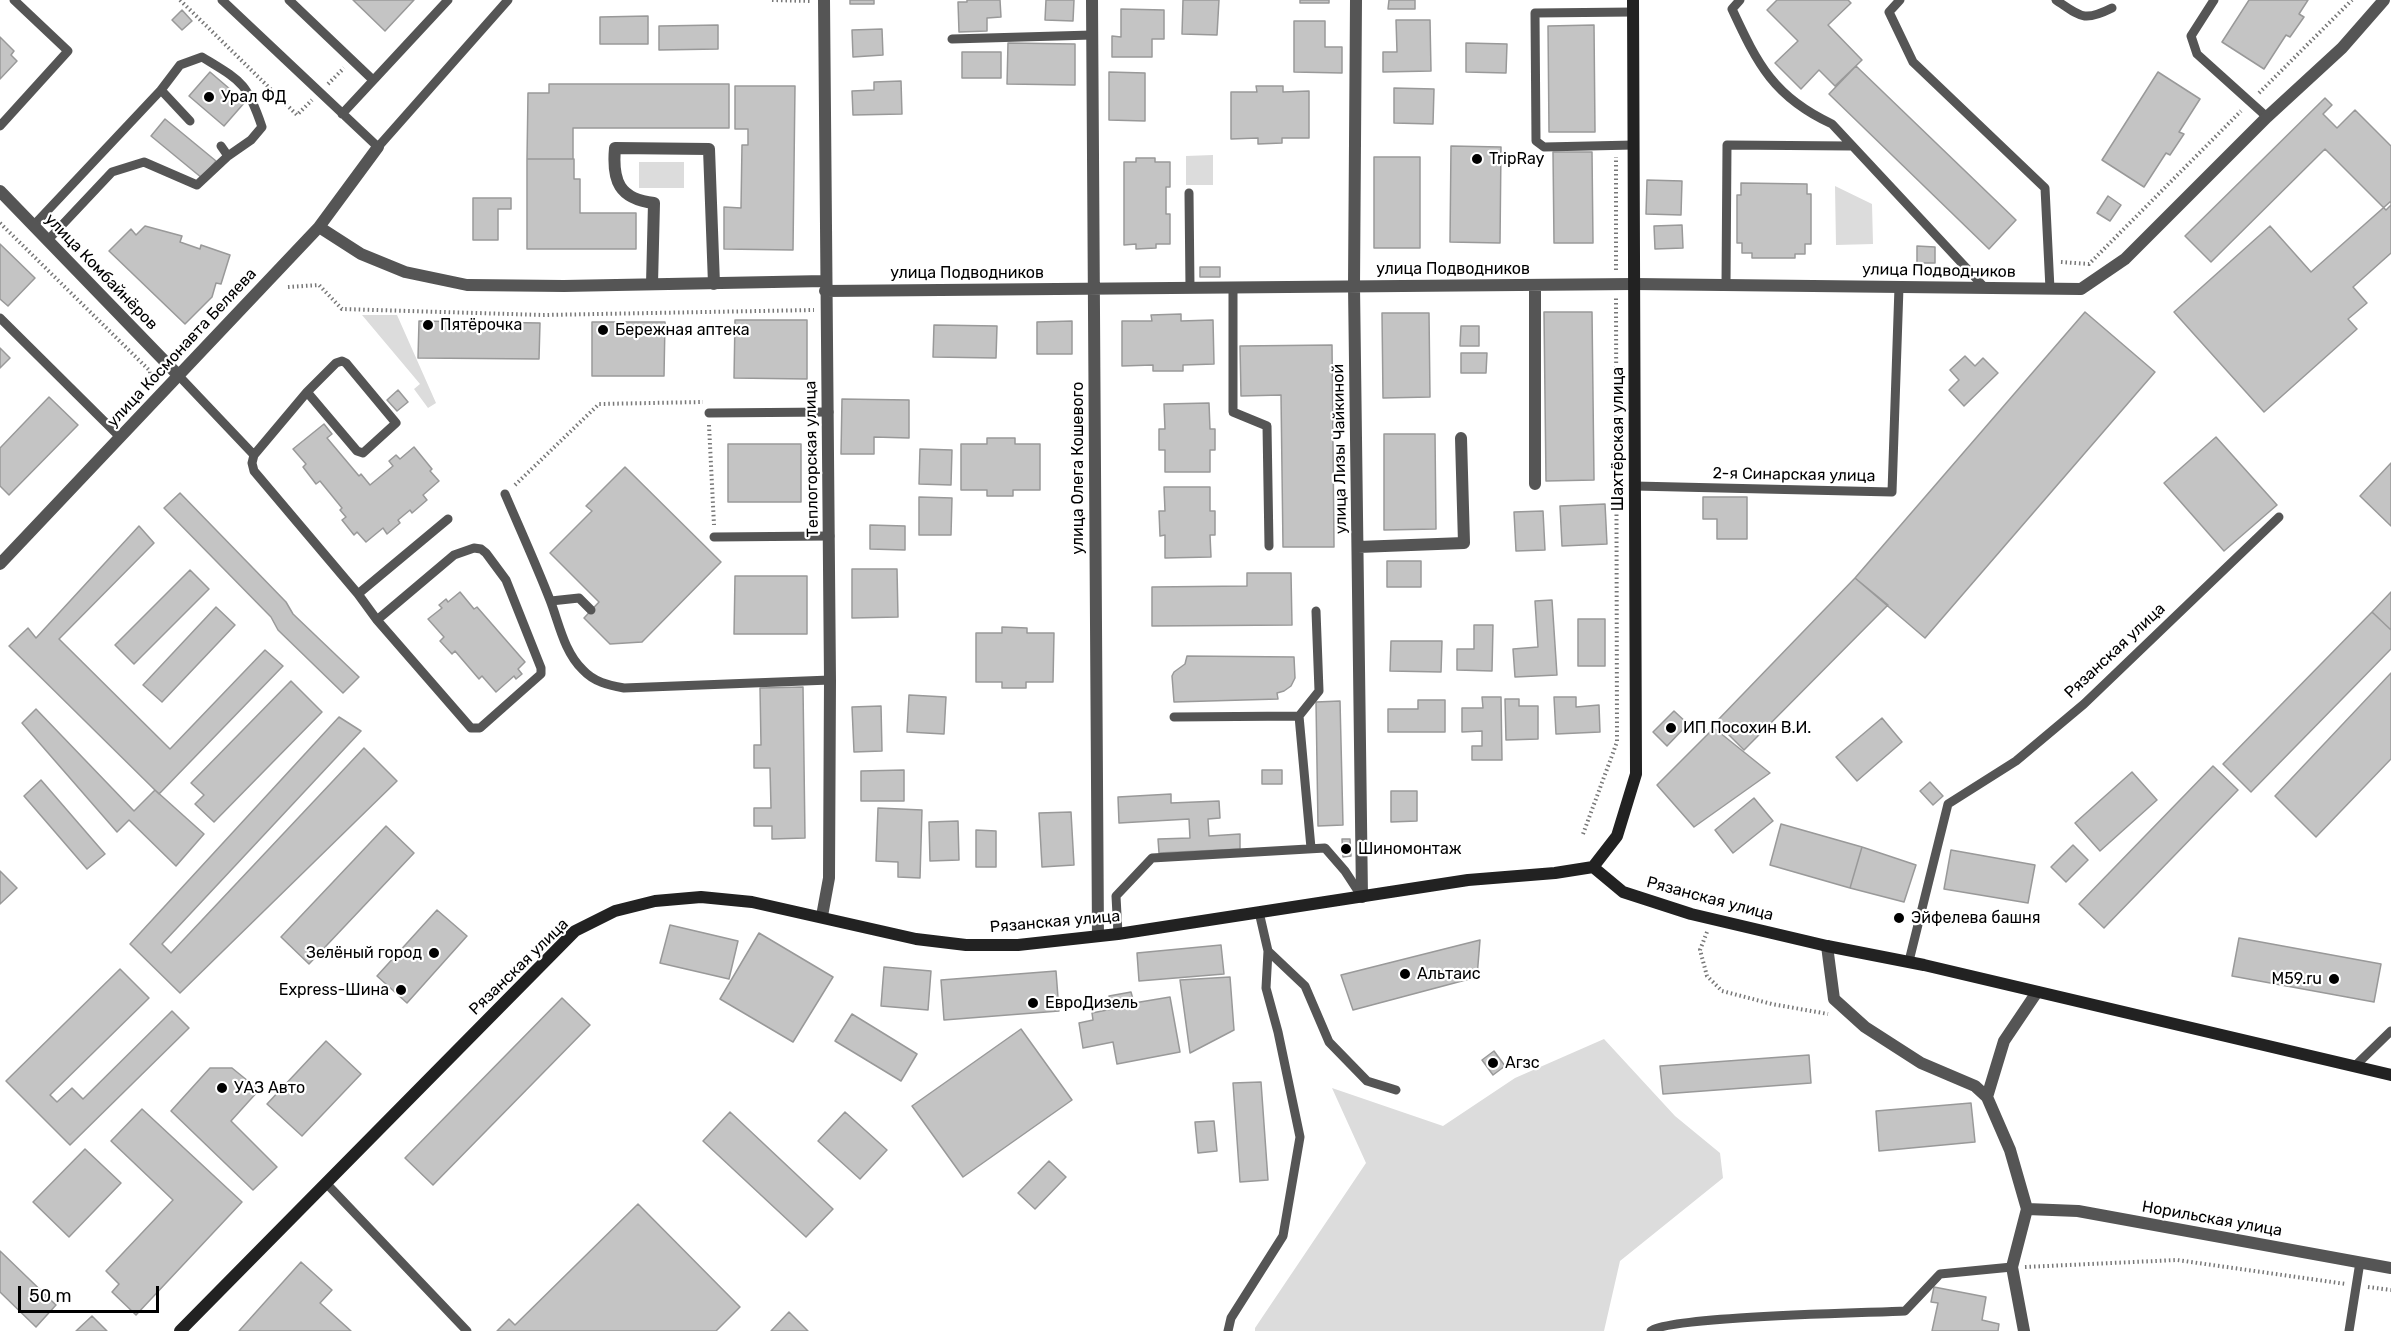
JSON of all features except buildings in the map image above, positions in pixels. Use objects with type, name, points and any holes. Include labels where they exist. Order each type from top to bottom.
[{"type":"main road","name":"Шахтёрская улица","points":[[1593,867],[1617,836],[1636,774],[1633,6]]},
{"type":"main road","name":"Рязанская улица","points":[[180,1331],[575,931],[615,911],[655,901],[701,897],[752,902],[916,939],[966,945],[1018,945],[1118,934],[1468,880],[1555,873],[1593,867],[1623,892],[1691,914],[1827,946],[1909,961],[2391,1075]]},
{"type":"street","name":"улица Олега Кошевого","points":[[1092,0],[1098,936]]},
{"type":"street","name":"улица Лизы Чайкиной","points":[[1356,0],[1354,286],[1362,897]]},
{"type":"street","name":"Теплогорская улица","points":[[822,916],[829,878],[830,680],[824,1]]},
{"type":"street","points":[[2267,117],[2342,48],[2381,1]]},
{"type":"street","name":"улица Подводников","points":[[319,228],[361,254],[405,272],[467,285],[714,284],[1093,289],[1634,284],[2081,289],[2125,260],[2267,117]]},
{"type":"street","name":"улица Космонавта Беляева","points":[[0,564],[319,228],[378,147]]},
{"type":"street","points":[[652,284],[654,203],[636,201],[620,187],[613,170],[615,148],[709,149],[714,284]]},
{"type":"street","name":"улица Комбайнёров","points":[[0,191],[179,376]]},
{"type":"street","points":[[1535,285],[1535,484]]},
{"type":"street","points":[[1358,547],[1464,543],[1461,438]]},
{"type":"street","points":[[1827,946],[1834,999],[1865,1027],[1922,1063],[1976,1086],[1987,1097],[2010,1150],[2027,1209],[2012,1267],[2024,1331]]},
{"type":"street","points":[[1987,1097],[2004,1041],[2037,992]]},
{"type":"street","name":"Норильская улица","points":[[2027,1209],[2078,1211],[2391,1268]]},
{"type":"lane","points":[[0,126],[68,51],[14,0]]},
{"type":"lane","points":[[222,0],[378,147],[508,0]]},
{"type":"lane","points":[[289,0],[373,80]]},
{"type":"lane","points":[[342,114],[447,0]]},
{"type":"lane","points":[[1740,0],[1732,9],[1749,45],[1770,80],[1805,112],[1832,124],[1984,288]]},
{"type":"lane","points":[[1900,0],[1889,12],[1913,62],[2045,188],[2050,288]]},
{"type":"lane","points":[[2056,0],[2079,16],[2094,17],[2112,8]]},
{"type":"lane","points":[[2214,0],[2191,36],[2197,54],[2267,117]]},
{"type":"lane","points":[[1633,6],[1535,13],[1536,141],[1544,147],[1634,146]]},
{"type":"lane","points":[[952,39],[1092,35]]},
{"type":"lane","points":[[33,226],[161,90],[180,65],[202,57],[239,81],[252,97],[262,127],[250,140],[196,185],[144,162],[112,172],[47,241]]},
{"type":"lane","points":[[161,90],[190,121]]},
{"type":"lane","points":[[1726,285],[1727,145],[1851,146]]},
{"type":"lane","points":[[221,146],[228,156]]},
{"type":"lane","points":[[1189,193],[1190,288]]},
{"type":"lane","name":"2-я Синарская улица","points":[[1635,486],[1892,492],[1899,287]]},
{"type":"lane","points":[[1233,288],[1233,412],[1267,426],[1269,546]]},
{"type":"lane","points":[[0,318],[120,437]]},
{"type":"lane","points":[[307,392],[357,451],[363,453],[396,423],[374,395],[342,361],[336,363],[307,392],[254,455],[252,463],[254,471],[358,594],[377,620],[475,730],[541,674],[541,668],[506,580],[481,549],[474,548],[454,555],[377,620]]},
{"type":"lane","points":[[179,376],[254,455]]},
{"type":"lane","points":[[709,414],[828,412]]},
{"type":"lane","points":[[506,494],[551,602],[564,640],[582,669],[605,684],[624,688],[830,680]]},
{"type":"lane","name":"Рязанская улица","points":[[1909,961],[1948,804],[2016,761],[2084,704],[2279,517]]},
{"type":"lane","points":[[358,594],[448,519]]},
{"type":"lane","points":[[714,537],[830,536]]},
{"type":"lane","points":[[551,602],[579,598],[591,610]]},
{"type":"lane","points":[[1311,849],[1299,716],[1319,691],[1317,611]]},
{"type":"lane","points":[[1174,717],[1299,716]]},
{"type":"lane","points":[[1118,934],[1116,896],[1152,858],[1324,848],[1345,871],[1362,897]]},
{"type":"lane","points":[[1228,1331],[1231,1318],[1283,1236],[1300,1137],[1278,1032],[1266,988],[1268,951],[1259,912]]},
{"type":"lane","points":[[1268,951],[1305,986],[1329,1042],[1367,1081],[1396,1090]]},
{"type":"lane","points":[[2355,1066],[2391,1031]]},
{"type":"lane","points":[[326,1184],[467,1331]]},
{"type":"lane","points":[[2349,1331],[2360,1262]]},
{"type":"lane","points":[[1652,1331],[1656,1327],[1694,1321],[1905,1311],[1940,1274],[2012,1267]]},
{"type":"path","points":[[180,0],[297,115],[352,60]]},
{"type":"path","points":[[772,0],[824,1]]},
{"type":"path","points":[[2049,260],[2089,264],[2352,0]]},
{"type":"path","points":[[1583,834],[1617,742],[1617,146]]},
{"type":"path","points":[[0,223],[150,371]]},
{"type":"path","points":[[288,287],[319,285],[342,309],[543,315],[825,310]]},
{"type":"path","points":[[506,494],[599,404],[708,402],[714,537]]},
{"type":"path","points":[[1712,918],[1700,950],[1707,976],[1722,991],[1772,1004],[1837,1016]]},
{"type":"path","points":[[2012,1267],[2177,1260],[2391,1290]]},
{"type":"shaded area","points":[[1213,155],[1213,185],[1186,185],[1186,156]]},
{"type":"shaded area","points":[[639,162],[684,162],[684,188],[639,188]]},
{"type":"shaded area","points":[[1835,186],[1872,204],[1873,244],[1836,245]]},
{"type":"shaded area","points":[[362,315],[397,315],[436,403],[428,408],[414,389],[420,384]]},
{"type":"shaded area","points":[[1604,1039],[1675,1116],[1720,1153],[1723,1178],[1620,1261],[1604,1331],[1255,1331],[1366,1163],[1332,1088],[1443,1126],[1515,1078]]},
{"type":"place","name":"Урал ФД","points":[[209,97]]},
{"type":"place","name":"TripRay","points":[[1477,159]]},
{"type":"place","name":"Пятёрочка","points":[[428,325]]},
{"type":"place","name":"Бережная аптека","points":[[603,330]]},
{"type":"place","name":"ИП Посохин В.И.","points":[[1671,728]]},
{"type":"place","name":"Шиномонтаж","points":[[1346,849]]},
{"type":"place","name":"Эйфелева башня","points":[[1899,918]]},
{"type":"place","name":"Зелёный город","points":[[434,953]]},
{"type":"place","name":"Альтаис","points":[[1405,974]]},
{"type":"place","name":"M59.ru","points":[[2334,979]]},
{"type":"place","name":"Express-Шина","points":[[401,990]]},
{"type":"place","name":"ЕвроДизель","points":[[1033,1003]]},
{"type":"place","name":"Агзс","points":[[1493,1063]]},
{"type":"place","name":"УАЗ Авто","points":[[222,1088]]}]
